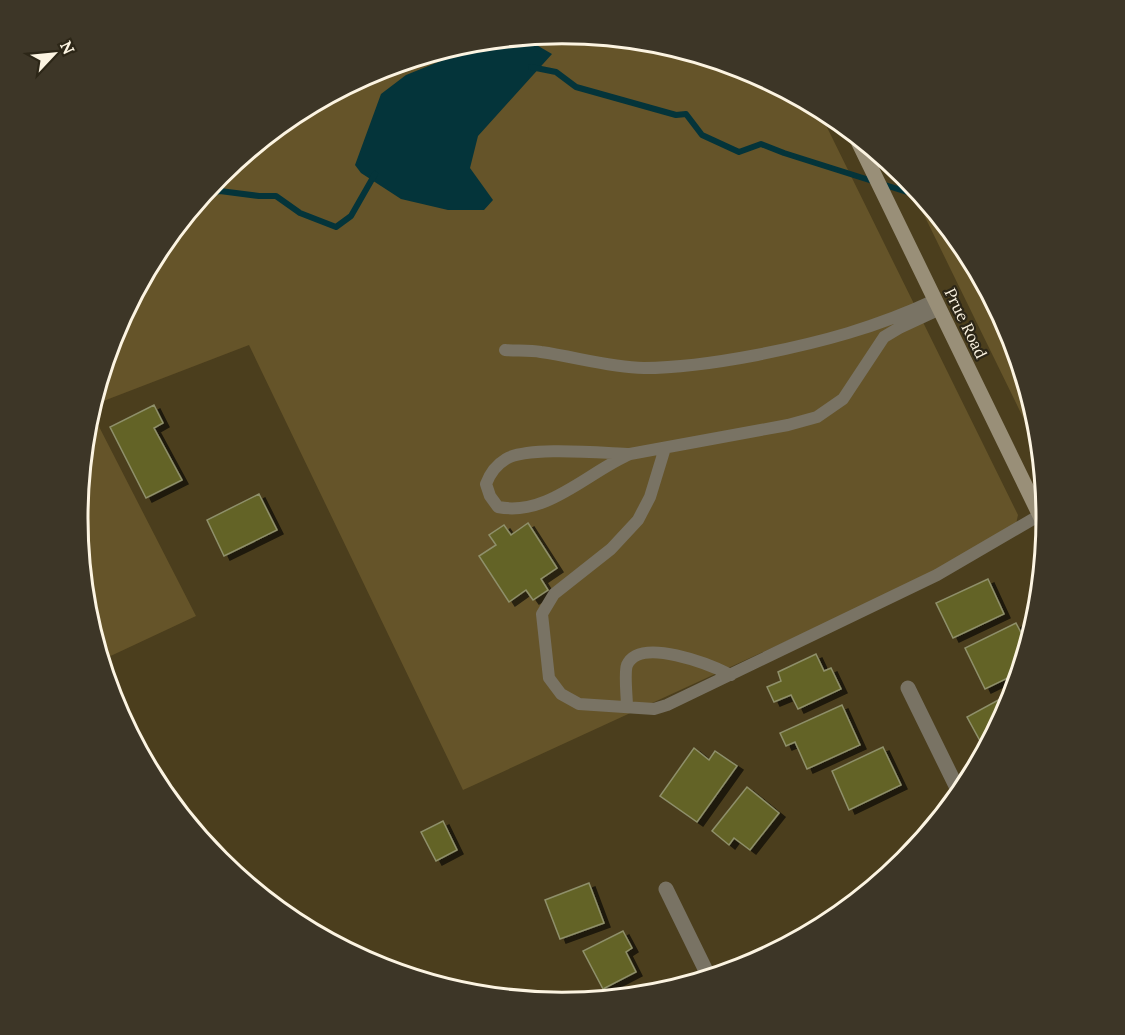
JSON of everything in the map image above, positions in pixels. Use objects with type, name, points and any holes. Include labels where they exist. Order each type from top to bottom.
[{"type":"main road","name":"Prue Road","points":[[863,151],[1036,507]]},
{"type":"street","points":[[908,688],[955,784]]},
{"type":"street","points":[[666,889],[705,969]]},
{"type":"lane","points":[[504,350],[540,351],[610,365],[643,368],[677,367],[765,353],[850,334],[894,319],[936,300]]},
{"type":"lane","points":[[630,454],[612,462],[548,502],[514,510],[498,507],[490,496],[486,484],[491,472],[507,458],[531,452],[630,454],[788,425],[817,417],[843,399],[884,337],[936,300]]},
{"type":"lane","points":[[665,448],[650,497],[638,520],[611,549],[554,594],[542,614],[549,678],[561,694],[579,704],[654,709],[667,705],[1036,526]]},
{"type":"lane","points":[[627,707],[626,666],[634,656],[651,652],[682,657],[707,663],[731,675]]},
{"type":"shaded area","points":[[531,45],[594,45],[655,53],[685,60],[715,69],[772,92],[824,122],[1018,515],[1013,537],[463,790],[249,345],[104,401],[114,365],[137,308],[168,254],[186,229],[227,182],[274,141],[299,123],[353,92],[381,80],[410,69],[470,53]]},
{"type":"shaded area","points":[[919,205],[957,254],[988,308],[1011,365],[1027,426]]},
{"type":"shaded area","points":[[98,425],[196,616],[110,656],[93,579],[88,518]]},
{"type":"water","points":[[536,45],[552,54],[478,136],[470,168],[493,200],[484,210],[448,210],[401,199],[361,173],[355,165],[381,94],[406,75],[448,58],[501,48]]},
{"type":"building","points":[[154,405],[163,423],[154,428],[182,480],[146,498],[110,427]]},
{"type":"building","points":[[259,494],[277,530],[224,556],[207,520]]},
{"type":"building","points":[[528,523],[557,568],[541,579],[548,590],[533,600],[526,590],[509,602],[479,556],[496,545],[489,535],[504,525],[511,535]]},
{"type":"building","points":[[988,579],[1004,614],[953,638],[936,603]]},
{"type":"building","points":[[1016,623],[1022,634],[1008,678],[985,689],[965,648]]},
{"type":"building","points":[[816,654],[824,671],[831,668],[841,689],[798,709],[791,695],[774,702],[767,687],[781,681],[778,672]]},
{"type":"building","points":[[1000,699],[980,741],[967,717]]},
{"type":"building","points":[[842,705],[860,745],[807,769],[795,742],[786,746],[780,733]]},
{"type":"building","points":[[883,747],[901,785],[849,810],[832,771]]},
{"type":"building","points":[[694,748],[709,760],[715,751],[737,766],[697,822],[660,796]]},
{"type":"building","points":[[747,787],[779,813],[750,850],[734,838],[729,845],[712,831]]},
{"type":"building","points":[[443,821],[457,850],[436,861],[421,832]]},
{"type":"building","points":[[589,883],[604,923],[560,939],[545,900]]},
{"type":"building","points":[[623,931],[632,948],[626,952],[636,972],[603,989],[583,951]]},
{"type":"waterway","points":[[531,67],[556,72],[576,87],[676,115],[686,114],[702,135],[739,152],[761,144],[907,192]]},
{"type":"waterway","points":[[219,191],[276,196],[300,213],[336,227],[351,216],[375,174]]}]
